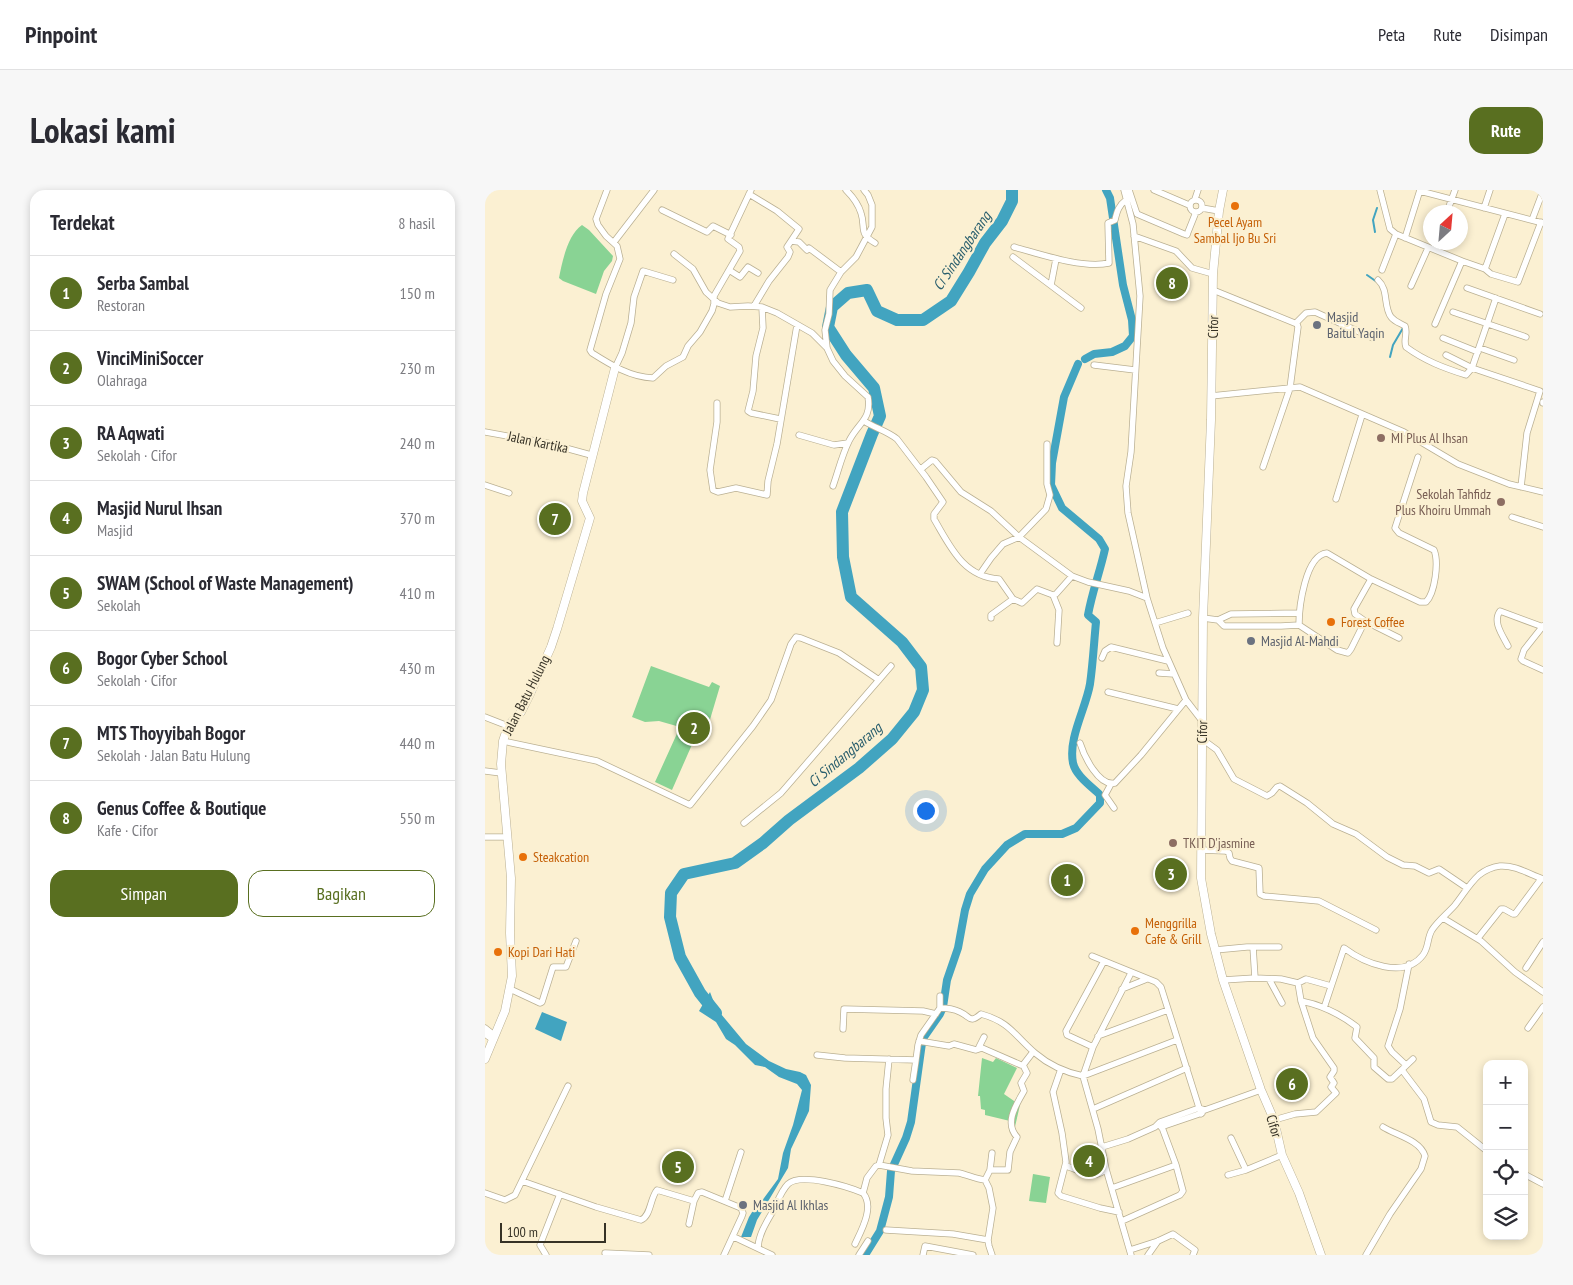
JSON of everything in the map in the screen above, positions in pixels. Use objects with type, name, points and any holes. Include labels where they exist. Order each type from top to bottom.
[{"type":"street","points":[[607,190],[596,219],[606,236],[617,246],[620,259],[606,294],[590,350],[592,353],[615,368],[647,378],[653,378],[666,366],[683,357],[688,346],[700,332],[712,311],[715,300],[714,296],[740,250],[739,247],[728,239],[750,192],[799,229],[787,247],[790,252],[789,255],[769,281],[754,306]]},
{"type":"street","points":[[614,242],[654,190]]},
{"type":"street","points":[[846,190],[858,204],[866,238],[875,243]]},
{"type":"street","points":[[833,486],[848,443],[869,411],[868,397],[845,376],[833,361],[827,348],[825,330],[829,314],[830,290],[841,272],[856,257],[872,228],[872,205],[864,190]]},
{"type":"street","points":[[1124,190],[1133,224],[1140,296],[1131,452],[1126,486],[1128,513],[1147,598],[1168,661],[1186,700],[1203,722]]},
{"type":"street","points":[[1129,190],[1137,214],[1187,235],[1201,202],[1154,190]]},
{"type":"street","name":"Cifor","points":[[1223,190],[1219,210],[1213,274],[1211,396],[1203,618],[1201,878],[1223,980],[1261,1090],[1274,1120],[1282,1155],[1299,1193],[1321,1255]]},
{"type":"street","points":[[1379,190],[1390,229],[1395,234],[1423,245]]},
{"type":"street","points":[[1449,205],[1455,190]]},
{"type":"street","points":[[1484,208],[1490,190]]},
{"type":"street","points":[[1532,220],[1543,190]]},
{"type":"street","points":[[1405,238],[1420,191],[1542,222],[1518,282],[1491,274],[1485,269],[1436,250]]},
{"type":"street","points":[[1193,199],[1191,210],[1219,210]]},
{"type":"street","points":[[1014,247],[1056,259],[1099,266],[1109,263],[1108,223],[1115,220],[1121,203],[1127,200]]},
{"type":"street","points":[[662,210],[707,232],[713,226],[731,235]]},
{"type":"street","points":[[1485,269],[1505,214]]},
{"type":"street","points":[[1382,270],[1395,234]]},
{"type":"street","points":[[1134,236],[1176,251],[1193,268],[1213,274]]},
{"type":"street","points":[[791,241],[799,242],[807,250],[809,248],[814,251],[841,272]]},
{"type":"street","points":[[1411,286],[1430,250]]},
{"type":"street","points":[[674,254],[693,269],[706,292],[718,303],[730,307],[762,307],[777,313],[812,333],[827,348]]},
{"type":"street","points":[[1013,256],[1081,308]]},
{"type":"street","points":[[1051,285],[1056,259]]},
{"type":"street","points":[[1435,324],[1462,261]]},
{"type":"street","points":[[729,270],[740,277],[748,267],[758,273]]},
{"type":"street","points":[[615,368],[622,353],[631,323],[634,297],[643,271],[673,280]]},
{"type":"street","points":[[1378,280],[1385,290],[1389,314],[1394,320],[1405,326],[1404,341],[1406,347],[1430,362],[1466,375],[1472,368],[1496,298]]},
{"type":"street","points":[[1467,288],[1540,314]]},
{"type":"street","points":[[1213,290],[1296,323]]},
{"type":"street","points":[[762,307],[763,328],[756,356],[753,391],[748,411],[751,414],[780,419]]},
{"type":"street","points":[[1296,323],[1306,313],[1315,312],[1373,338]]},
{"type":"street","points":[[1453,312],[1526,337]]},
{"type":"street","points":[[1263,467],[1290,388],[1298,327],[1296,323]]},
{"type":"street","points":[[717,403],[717,422],[710,470],[713,490],[718,492],[736,488],[767,495],[797,325]]},
{"type":"street","points":[[1443,338],[1514,360]]},
{"type":"street","points":[[1446,356],[1472,368],[1539,390],[1541,402],[1527,433],[1521,487]]},
{"type":"street","points":[[1094,365],[1135,370]]},
{"type":"street","name":"Jalan Batu Hulung","points":[[486,1056],[490,1036],[505,1011],[512,976],[510,932],[511,878],[501,772],[503,742],[509,726],[525,704],[545,663],[574,574],[590,518],[589,512],[582,501],[591,455],[615,368]]},
{"type":"street","points":[[1211,396],[1300,387],[1404,432],[1458,464],[1490,477],[1543,492]]},
{"type":"street","points":[[1336,499],[1363,415]]},
{"type":"street","points":[[864,421],[897,439],[942,500],[941,506],[933,516],[957,558],[980,574],[992,579],[1001,580],[1013,598],[1022,603],[1035,590],[1039,589],[1053,595],[1059,610],[1057,643]]},
{"type":"street","name":"Jalan Kartika","points":[[485,432],[547,442],[591,455]]},
{"type":"street","points":[[799,435],[834,445],[848,443]]},
{"type":"street","points":[[980,574],[1003,544],[1019,537],[1046,509],[1050,501],[1047,484],[1047,444]]},
{"type":"street","points":[[1299,625],[1299,613],[1306,576],[1312,564],[1322,553],[1327,553],[1371,579],[1420,602],[1426,602],[1430,598],[1436,574],[1437,556],[1434,550],[1399,533],[1395,528],[1418,457]]},
{"type":"street","points":[[921,470],[933,460],[935,461],[961,492],[991,510],[1019,537],[1072,576],[1088,582],[1129,591],[1147,598]]},
{"type":"street","points":[[485,485],[509,493]]},
{"type":"street","points":[[1512,517],[1543,527]]},
{"type":"street","points":[[1053,595],[1072,576]]},
{"type":"street","points":[[1371,579],[1354,609],[1355,614],[1399,638]]},
{"type":"street","points":[[991,618],[991,615],[1013,598]]},
{"type":"street","points":[[1508,646],[1497,625],[1497,617],[1500,611],[1543,627],[1524,650],[1521,659],[1543,670]]},
{"type":"street","points":[[1155,623],[1188,613]]},
{"type":"street","points":[[1203,618],[1218,620],[1231,614],[1299,613]]},
{"type":"street","points":[[1218,620],[1224,626],[1299,625],[1337,650],[1345,653],[1348,653],[1351,649],[1365,621]]},
{"type":"street","points":[[503,742],[597,761],[690,805],[753,726],[771,700],[791,644],[796,637],[839,653],[879,680]]},
{"type":"street","points":[[1102,658],[1105,651],[1111,647],[1168,661]]},
{"type":"street","points":[[744,823],[781,793],[891,666]]},
{"type":"street","points":[[1159,673],[1174,674]]},
{"type":"street","points":[[1108,692],[1178,709]]},
{"type":"street","points":[[1114,808],[1105,795],[1111,784],[1122,777],[1186,700]]},
{"type":"street","points":[[485,717],[509,726]]},
{"type":"street","points":[[1202,740],[1217,750],[1235,779],[1239,782],[1267,796],[1280,786],[1307,803],[1333,824],[1356,834],[1387,857],[1403,865],[1415,866],[1429,873],[1439,868],[1467,888]]},
{"type":"street","points":[[1080,743],[1087,761],[1104,782],[1111,784]]},
{"type":"street","points":[[485,771],[501,772]]},
{"type":"street","points":[[485,837],[507,837]]},
{"type":"street","points":[[1201,850],[1226,851],[1229,853],[1232,861],[1259,868],[1259,890],[1260,894],[1264,896],[1319,901],[1376,930]]},
{"type":"street","points":[[1324,1008],[1344,948],[1351,954],[1372,964],[1396,967],[1409,964],[1422,957],[1427,949],[1432,931],[1479,875],[1499,866],[1514,868],[1542,879],[1515,914],[1504,908],[1501,909],[1478,938]]},
{"type":"street","points":[[1443,918],[1478,938],[1515,972],[1543,992]]},
{"type":"street","points":[[510,989],[540,1003],[542,1002],[553,968],[566,967],[576,940]]},
{"type":"street","points":[[1526,968],[1543,942]]},
{"type":"street","points":[[1253,947],[1255,978]]},
{"type":"street","points":[[1215,950],[1279,947]]},
{"type":"street","points":[[1091,956],[1155,982],[1161,987],[1201,1111]]},
{"type":"street","points":[[1093,1047],[1067,1035],[1066,1031],[1104,961]]},
{"type":"street","points":[[1407,1065],[1391,1052],[1388,1046],[1400,1009],[1409,964]]},
{"type":"street","points":[[1131,972],[1093,1047],[1083,1076],[1093,1109],[1106,1169],[1131,1252],[1158,1241],[1169,1234],[1175,1234],[1195,1250],[1193,1255]]},
{"type":"street","points":[[1122,989],[1147,979]]},
{"type":"street","points":[[1269,979],[1282,1002]]},
{"type":"street","points":[[1223,980],[1281,979],[1298,983],[1305,980],[1331,986]]},
{"type":"street","points":[[1274,1120],[1295,1114],[1315,1112],[1336,1094],[1331,1087],[1334,1083],[1330,1077],[1334,1072],[1334,1068],[1313,1038],[1301,1001],[1298,983]]},
{"type":"street","points":[[913,1080],[916,1060],[922,1042],[935,1014],[940,1008],[940,996]]},
{"type":"street","points":[[1301,1001],[1324,1008],[1357,1027],[1355,1038],[1374,1058],[1374,1067],[1390,1080],[1413,1059]]},
{"type":"street","points":[[1528,1028],[1543,1007]]},
{"type":"street","points":[[940,1008],[956,1010],[971,1020],[981,1014],[1005,1023],[1033,1052],[1052,1066],[1083,1076],[1177,1040]]},
{"type":"street","points":[[843,1029],[844,1009],[923,1011],[935,1014]]},
{"type":"street","points":[[1099,1036],[1168,1010]]},
{"type":"street","points":[[485,1028],[490,1036]]},
{"type":"street","points":[[922,1042],[949,1046],[953,1044],[976,1050],[984,1037]]},
{"type":"street","points":[[979,1047],[1013,1062],[1023,1064]]},
{"type":"street","points":[[1023,1064],[1033,1052]]},
{"type":"street","points":[[817,1055],[845,1058],[916,1060]]},
{"type":"street","points":[[879,1166],[887,1135],[886,1089],[889,1059]]},
{"type":"street","points":[[990,1170],[1008,1170],[1011,1152],[1017,1138],[1013,1133],[1012,1114],[1024,1091],[1021,1083],[1027,1073],[1023,1064]]},
{"type":"street","points":[[1093,1109],[1187,1068]]},
{"type":"street","points":[[1061,1070],[1053,1092],[1064,1144],[1066,1166],[1057,1190],[1058,1193],[1061,1196],[1119,1212]]},
{"type":"street","points":[[1402,1070],[1424,1099],[1431,1122],[1438,1125],[1457,1127],[1486,1150]]},
{"type":"street","points":[[485,1193],[499,1199],[509,1199],[515,1195],[568,1086]]},
{"type":"street","points":[[1102,1147],[1128,1139],[1161,1124],[1261,1090]]},
{"type":"street","points":[[1122,1221],[1182,1194],[1183,1191],[1176,1165],[1161,1124]]},
{"type":"street","points":[[1366,1255],[1390,1214],[1421,1168],[1425,1156],[1423,1151],[1415,1144],[1383,1127]]},
{"type":"street","points":[[1231,1138],[1246,1170]]},
{"type":"street","points":[[725,1201],[741,1152]]},
{"type":"street","points":[[985,1180],[990,1170],[992,1153]]},
{"type":"street","points":[[1227,1175],[1246,1170],[1282,1155]]},
{"type":"street","points":[[1112,1188],[1176,1165]]},
{"type":"street","points":[[863,1194],[867,1178],[876,1166],[897,1170],[959,1173],[985,1180]]},
{"type":"street","points":[[1066,1166],[1091,1176],[1101,1174],[1106,1169]]},
{"type":"street","points":[[1528,1176],[1543,1184]]},
{"type":"street","points":[[985,1180],[989,1188],[993,1208],[989,1240],[992,1255]]},
{"type":"street","points":[[522,1181],[641,1220],[645,1218],[653,1195],[657,1190],[693,1201]]},
{"type":"street","points":[[758,1247],[763,1230],[783,1191],[790,1183],[799,1181],[834,1183],[863,1194],[869,1202],[855,1244]]},
{"type":"street","points":[[689,1224],[693,1201],[700,1192],[741,1208],[743,1211],[736,1238],[724,1255]]},
{"type":"street","points":[[546,1255],[540,1245],[559,1194]]},
{"type":"street","points":[[886,1230],[953,1234],[989,1240]]},
{"type":"street","points":[[736,1238],[772,1255]]},
{"type":"street","points":[[859,1255],[868,1241]]},
{"type":"street","points":[[1148,1255],[1158,1241]]},
{"type":"street","points":[[923,1255],[925,1246],[973,1255]]},
{"type":"street","points":[[605,1253],[649,1255]]},
{"type":"green space","points":[[582,225],[613,256],[612,261],[604,271],[596,294],[559,278],[569,242],[577,229]]},
{"type":"green space","points":[[651,666],[709,687],[712,682],[720,686],[703,743],[694,740],[672,790],[655,782],[680,727],[659,721],[645,722],[632,717]]},
{"type":"green space","points":[[982,1058],[993,1062],[996,1058],[1017,1068],[1004,1094],[1020,1105],[1014,1131],[1009,1131],[1010,1121],[985,1115],[985,1110],[981,1109],[980,1096],[978,1096]]},
{"type":"green space","points":[[1033,1174],[1050,1177],[1046,1203],[1029,1201]]},
{"type":"water","points":[[710,992],[716,1008],[746,1044],[769,1061],[806,1075],[811,1085],[809,1111],[791,1149],[788,1168],[757,1220],[751,1237],[741,1237],[754,1209],[778,1179],[783,1153],[802,1090],[797,1084],[779,1077],[765,1067],[755,1065],[735,1045],[726,1039],[716,1022],[699,1011]]},
{"type":"water","points":[[542,1012],[567,1022],[561,1041],[535,1029]]},
{"type":"waterway","name":"Ci Sindangbarang","points":[[716,1013],[700,993],[680,957],[670,917],[671,893],[684,874],[735,863],[859,768],[892,739],[914,712],[923,690],[921,667],[902,642],[851,597],[843,557],[842,512],[880,416],[874,388],[846,355],[828,327],[832,307],[848,293],[867,290],[877,311],[897,320],[923,320],[951,301],[985,243],[1002,221],[1012,201],[1012,190]]},
{"type":"waterway","points":[[1085,359],[1094,354],[1112,352],[1125,346],[1133,336],[1132,320],[1123,285],[1110,198],[1106,190]]},
{"type":"waterway","points":[[1375,232],[1373,220],[1377,208]]},
{"type":"waterway","points":[[1367,275],[1377,282]]},
{"type":"waterway","points":[[1390,357],[1393,345],[1403,328]]},
{"type":"waterway","points":[[865,1255],[880,1231],[889,1197],[891,1171],[911,1122],[922,1043],[943,1007],[947,980],[958,948],[970,894],[985,869],[1007,845],[1025,834],[1062,834],[1076,828],[1100,803],[1100,795],[1080,776],[1075,768],[1072,753],[1075,733],[1090,684],[1096,622],[1088,615],[1105,549],[1099,539],[1062,508],[1051,485],[1052,463],[1064,397],[1078,364]]},
{"type":"place","name":"Pecel Ayam Sambal Ijo Bu Sri","points":[[1235,206]]},
{"type":"place","name":"Genus Coffee & Boutique","points":[[1172,283]]},
{"type":"place","name":"Masjid Baitul Yaqin","points":[[1317,325]]},
{"type":"place","name":"MI Plus Al Ihsan","points":[[1381,438]]},
{"type":"place","name":"Sekolah Tahfidz Plus Khoiru Ummah","points":[[1501,502]]},
{"type":"place","name":"MTS Thoyyibah Bogor","points":[[555,519]]},
{"type":"place","name":"Forest Coffee","points":[[1331,622]]},
{"type":"place","name":"Masjid Al-Mahdi","points":[[1251,641]]},
{"type":"place","name":"VinciMiniSoccer","points":[[694,728]]},
{"type":"place","name":"TKIT D'jasmine","points":[[1173,843]]},
{"type":"place","name":"Steakcation","points":[[523,857]]},
{"type":"place","name":"RA Aqwati","points":[[1171,874]]},
{"type":"place","name":"Serba Sambal","points":[[1067,880]]},
{"type":"place","name":"Menggrilla Cafe & Grill","points":[[1135,931]]},
{"type":"place","name":"Kopi Dari Hati","points":[[498,952]]},
{"type":"place","name":"Bogor Cyber School","points":[[1292,1084]]},
{"type":"place","name":"Masjid Nurul Ihsan","points":[[1089,1161]]},
{"type":"place","name":"SWAM (School of Waste Management)","points":[[678,1167]]},
{"type":"place","name":"Masjid Al Ikhlas","points":[[743,1205]]}]
